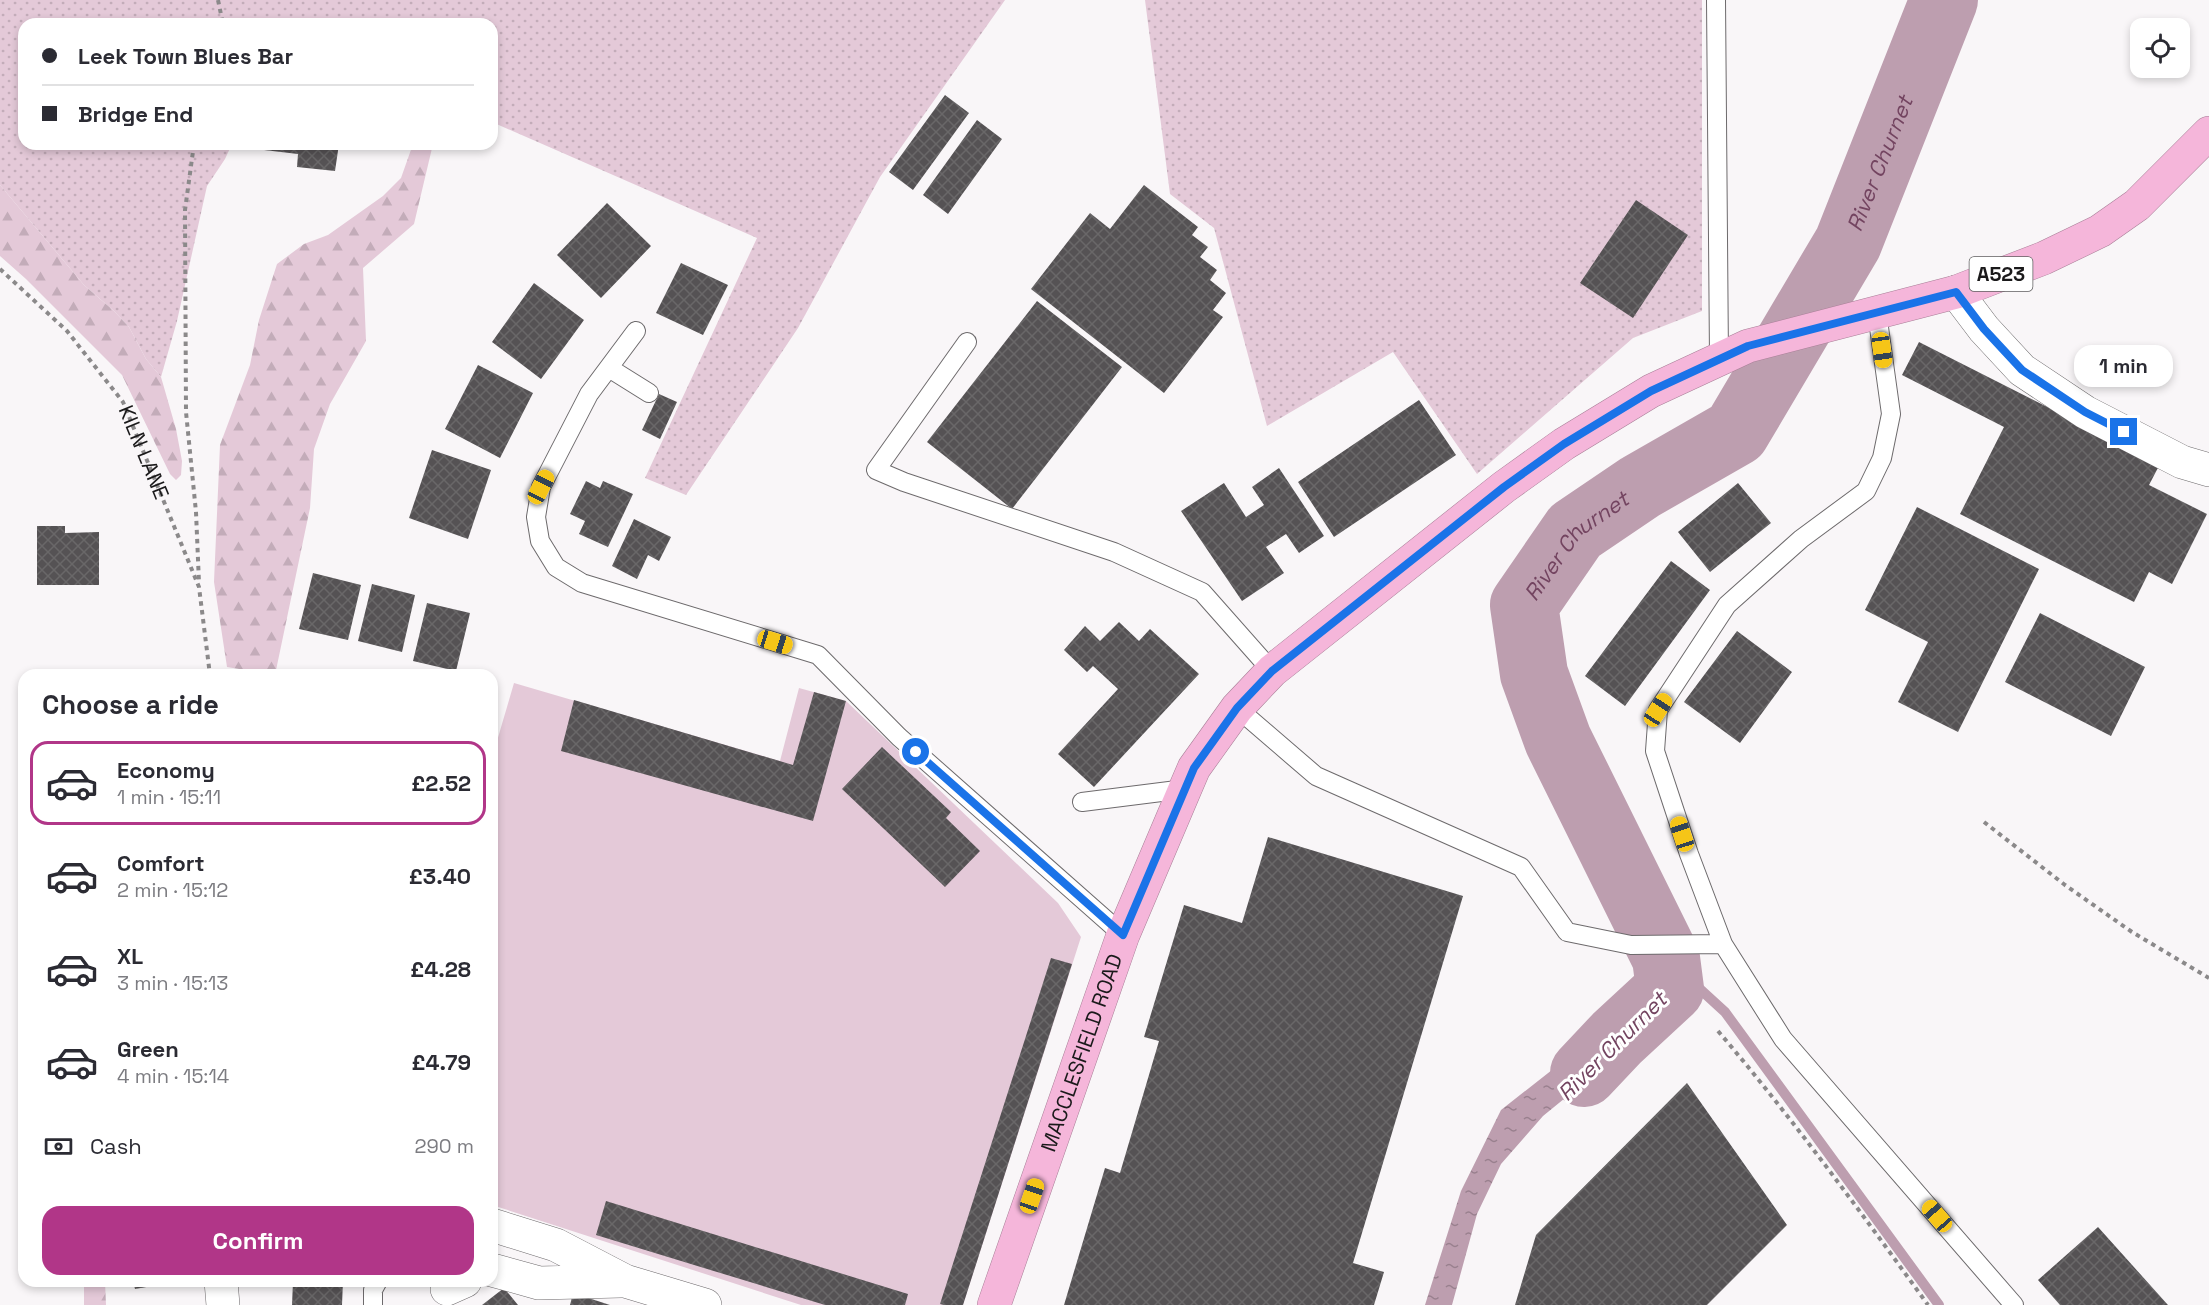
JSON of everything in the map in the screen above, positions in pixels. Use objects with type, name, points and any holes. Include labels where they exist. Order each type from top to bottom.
[{"type":"highway","name":"MACCLESFIELD ROAD","points":[[994,1305],[1123,935],[1194,768],[1237,708],[1272,671],[1504,487],[1564,444],[1651,391],[1748,346],[1956,292],[2044,258],[2100,231],[2137,205],[2209,133]]},
{"type":"street","points":[[1956,292],[1984,329],[2022,370],[2085,412],[2182,462],[2209,470]]},
{"type":"street","points":[[498,1227],[556,1245],[625,1281],[705,1305]]},
{"type":"street","points":[[498,1272],[539,1283],[625,1281]]},
{"type":"street","points":[[221,1287],[222,1305]]},
{"type":"lane","points":[[1716,0],[1719,358]]},
{"type":"lane","points":[[1866,316],[1891,414],[1882,458],[1866,491],[1801,539],[1727,605],[1658,710],[1655,751],[1689,854],[1723,944],[1783,1039],[2014,1305]]},
{"type":"lane","points":[[636,331],[590,394],[541,487],[536,517],[540,542],[556,567],[582,583],[818,655],[899,737],[1123,935]]},
{"type":"lane","points":[[967,342],[876,470],[904,482],[1114,552],[1202,592],[1272,671]]},
{"type":"lane","points":[[609,368],[649,393]]},
{"type":"lane","points":[[1237,708],[1316,776],[1521,867],[1567,932],[1631,945],[1723,944]]},
{"type":"lane","points":[[1082,802],[1185,789]]},
{"type":"lane","points":[[373,1305],[375,1287]]},
{"type":"path","points":[[218,0],[222,18]]},
{"type":"path","points":[[193,150],[185,210],[186,400],[196,512],[199,587]]},
{"type":"path","name":"KILN LANE","points":[[0,269],[67,331],[123,402],[199,587],[209,669]]},
{"type":"path","points":[[1984,822],[2122,925],[2209,978]]},
{"type":"path","points":[[1718,1031],[1829,1169],[1928,1305]]},
{"type":"green space","points":[[0,0],[1005,0],[880,177],[798,328],[686,495],[645,478],[757,238],[498,125],[498,18],[18,18],[18,150],[229,150],[207,186],[177,321],[161,377],[146,359],[129,327],[84,285],[0,185]]},
{"type":"green space","points":[[1145,0],[1702,0],[1702,311],[1633,338],[1477,474],[1393,352],[1267,426],[1214,228],[1170,194]]},
{"type":"green space","points":[[411,150],[432,150],[414,224],[363,268],[366,341],[330,404],[314,449],[310,508],[276,669],[227,667],[214,582],[220,445],[250,365],[259,320],[277,264],[304,244],[328,235],[383,196],[401,178]]},
{"type":"green space","points":[[0,185],[84,285],[129,327],[146,359],[161,377],[176,429],[182,461],[181,475],[176,480],[170,474],[122,375],[0,256]]},
{"type":"green space","points":[[514,683],[780,761],[799,688],[846,701],[1058,903],[1081,937],[963,1305],[801,1305],[498,1207],[498,738]]},
{"type":"green space","points":[[84,1287],[105,1287],[106,1305],[84,1305]]},
{"type":"water","points":[[1632,1007],[1667,1009],[1640,1037],[1543,1116],[1501,1164],[1477,1214],[1452,1305],[1425,1305],[1461,1191],[1501,1110]]},
{"type":"building","points":[[945,95],[969,113],[913,190],[889,172]]},
{"type":"building","points":[[977,120],[1002,139],[948,214],[923,195]]},
{"type":"building","points":[[264,150],[338,150],[335,171],[297,167],[298,154]]},
{"type":"building","points":[[1144,185],[1198,227],[1192,235],[1208,247],[1200,257],[1217,270],[1210,280],[1226,293],[1213,310],[1223,317],[1164,393],[1031,289],[1090,213],[1110,229]]},
{"type":"building","points":[[1636,200],[1688,235],[1633,318],[1580,283]]},
{"type":"building","points":[[607,203],[651,246],[601,298],[557,255]]},
{"type":"building","points":[[681,263],[728,285],[703,335],[656,313]]},
{"type":"building","points":[[534,283],[584,320],[541,379],[492,342]]},
{"type":"building","points":[[1037,301],[1122,367],[1012,509],[927,442]]},
{"type":"building","points":[[1919,342],[2160,464],[2149,485],[2207,514],[2172,584],[2149,572],[2134,602],[1960,514],[2004,427],[1902,375]]},
{"type":"building","points":[[478,365],[533,393],[500,458],[445,429]]},
{"type":"building","points":[[659,394],[677,402],[660,439],[642,430]]},
{"type":"building","points":[[1419,400],[1456,455],[1334,537],[1298,482]]},
{"type":"building","points":[[432,450],[491,470],[468,539],[409,518]]},
{"type":"building","points":[[1279,468],[1324,536],[1299,553],[1286,534],[1266,547],[1284,573],[1242,601],[1181,511],[1224,483],[1246,517],[1264,505],[1252,487]]},
{"type":"building","points":[[586,481],[600,488],[603,481],[633,494],[608,547],[579,534],[585,521],[570,514]]},
{"type":"building","points":[[1738,483],[1771,523],[1710,572],[1678,532]]},
{"type":"building","points":[[1917,507],[2039,569],[1958,732],[1898,702],[1928,642],[1865,610]]},
{"type":"building","points":[[634,519],[671,537],[659,561],[648,555],[637,579],[612,566]]},
{"type":"building","points":[[37,526],[65,526],[65,533],[99,532],[99,585],[37,585]]},
{"type":"building","points":[[1671,561],[1710,590],[1625,706],[1585,676]]},
{"type":"building","points":[[313,573],[361,585],[348,640],[299,629]]},
{"type":"building","points":[[372,584],[415,595],[402,652],[358,641]]},
{"type":"building","points":[[427,603],[470,613],[456,669],[413,661]]},
{"type":"building","points":[[2040,613],[2145,667],[2111,736],[2005,682]]},
{"type":"building","points":[[1119,622],[1139,641],[1150,629],[1199,674],[1094,787],[1058,754],[1118,689],[1093,666],[1087,672],[1064,650],[1085,626],[1100,641]]},
{"type":"building","points":[[1737,631],[1792,672],[1740,743],[1684,702]]},
{"type":"building","points":[[814,692],[846,701],[813,821],[561,751],[574,700],[793,765]]},
{"type":"building","points":[[882,747],[951,812],[946,818],[980,851],[945,887],[842,789]]},
{"type":"building","points":[[1268,837],[1463,896],[1353,1263],[1384,1272],[1374,1305],[1064,1305],[1105,1168],[1120,1173],[1159,1041],[1144,1037],[1184,905],[1242,923]]},
{"type":"building","points":[[1051,958],[1072,964],[963,1305],[940,1304]]},
{"type":"building","points":[[1687,1083],[1787,1225],[1707,1305],[1515,1305],[1536,1235]]},
{"type":"building","points":[[606,1201],[908,1294],[905,1305],[825,1305],[596,1235]]},
{"type":"building","points":[[2098,1227],[2168,1305],[2060,1305],[2038,1280]]},
{"type":"building","points":[[293,1287],[343,1287],[342,1305],[292,1305]]},
{"type":"building","points":[[504,1288],[518,1305],[482,1305]]},
{"type":"building","points":[[573,1293],[610,1305],[570,1305]]},
{"type":"waterway","name":"River Churnet","points":[[1584,1073],[1617,1038],[1670,989],[1666,958],[1558,740],[1534,674],[1524,605],[1575,531],[1640,487],[1736,432],[1848,243],[1944,0]]},
{"type":"waterway","points":[[1666,958],[1725,1012],[1939,1305]]},
{"type":"route","points":[[916,752],[1123,935],[1194,768],[1237,708],[1272,671],[1504,487],[1564,444],[1651,391],[1748,346],[1956,292],[1984,329],[2022,370],[2085,412],[2124,432]]}]
